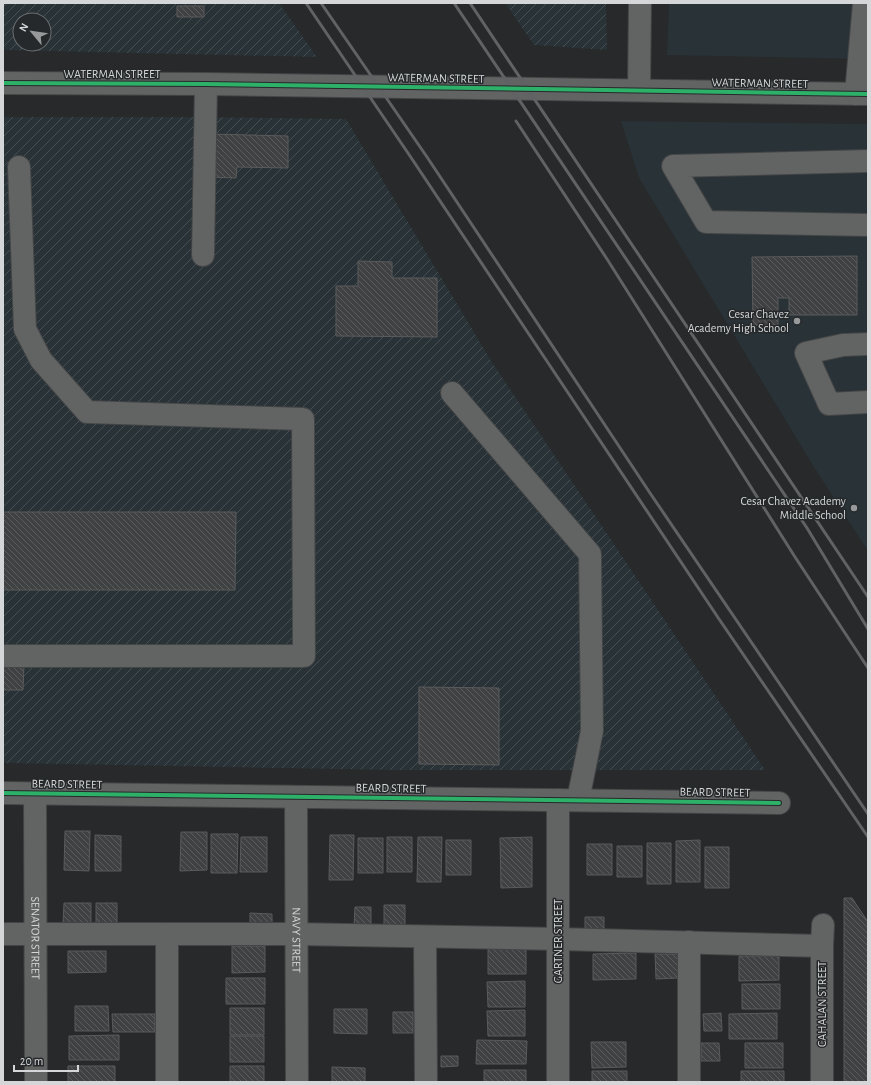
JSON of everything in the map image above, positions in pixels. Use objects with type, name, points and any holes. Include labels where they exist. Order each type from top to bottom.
[{"type":"street","points":[[639,90],[640,3]]},
{"type":"street","points":[[862,94],[864,3]]},
{"type":"street","name":"WATERMAN STREET","points":[[3,83],[206,84],[862,94]]},
{"type":"street","points":[[203,255],[206,84]]},
{"type":"street","points":[[868,161],[673,166],[706,222],[868,225]]},
{"type":"street","points":[[3,656],[304,656],[303,419],[87,412],[41,360],[25,330],[19,167]]},
{"type":"street","points":[[868,344],[843,345],[806,353],[829,404],[868,402]]},
{"type":"street","name":"GARTNER STREET","points":[[452,393],[590,554],[592,731],[568,800],[558,939],[558,1082]]},
{"type":"street","name":"BEARD STREET","points":[[3,793],[779,803]]},
{"type":"street","name":"SENATOR STREET","points":[[36,794],[36,1082]]},
{"type":"street","name":"NAVY STREET","points":[[296,797],[297,1082]]},
{"type":"street","points":[[3,934],[296,934],[689,942],[688,1082]]},
{"type":"street","points":[[167,935],[167,1082]]},
{"type":"street","name":"CAHALAN STREET","points":[[689,942],[823,935],[822,1082]]},
{"type":"street","points":[[425,936],[426,1082]]},
{"type":"shaded area","points":[[3,3],[279,3],[317,57],[52,51],[52,12],[12,12],[12,50],[3,50]]},
{"type":"shaded area","points":[[505,3],[606,3],[607,50],[534,45]]},
{"type":"shaded area","points":[[669,3],[868,3],[868,59],[667,55]]},
{"type":"shaded area","points":[[3,117],[346,119],[490,359],[765,770],[394,770],[3,763]]},
{"type":"shaded area","name":"Cesar Chavez Academy High School","points":[[621,121],[868,124],[868,551],[812,464],[639,178]]},
{"type":"building","points":[[177,6],[204,6],[204,17],[177,17]]},
{"type":"building","points":[[210,134],[288,136],[288,168],[237,167],[236,178],[209,177]]},
{"type":"building","points":[[857,256],[857,315],[789,315],[789,298],[778,298],[778,325],[753,325],[752,257]]},
{"type":"building","points":[[358,261],[392,262],[392,278],[437,278],[437,337],[336,336],[336,286],[358,286]]},
{"type":"building","points":[[3,512],[236,512],[235,590],[3,590]]},
{"type":"building","points":[[3,665],[24,665],[23,690],[3,690]]},
{"type":"building","points":[[419,687],[499,688],[499,765],[419,764]]},
{"type":"building","points":[[65,831],[90,831],[89,871],[64,870]]},
{"type":"building","points":[[181,832],[207,832],[207,870],[180,871]]},
{"type":"building","points":[[211,834],[238,834],[237,873],[211,873]]},
{"type":"building","points":[[95,835],[121,836],[121,871],[95,871]]},
{"type":"building","points":[[330,835],[354,835],[353,880],[329,880]]},
{"type":"building","points":[[241,837],[267,837],[267,872],[240,872]]},
{"type":"building","points":[[387,837],[412,837],[412,872],[387,872]]},
{"type":"building","points":[[418,837],[442,837],[441,882],[417,882]]},
{"type":"building","points":[[532,837],[532,887],[501,888],[500,838]]},
{"type":"building","points":[[358,838],[383,838],[383,873],[358,873]]},
{"type":"building","points":[[446,840],[471,840],[471,875],[446,875]]},
{"type":"building","points":[[700,840],[700,882],[676,882],[676,841]]},
{"type":"building","points":[[647,843],[671,843],[671,884],[647,884]]},
{"type":"building","points":[[587,844],[612,844],[612,875],[587,875]]},
{"type":"building","points":[[617,846],[642,846],[642,877],[617,877]]},
{"type":"building","points":[[705,847],[729,847],[729,888],[705,888]]},
{"type":"building","points":[[844,898],[852,898],[868,922],[868,1082],[844,1082]]},
{"type":"building","points":[[64,903],[91,903],[91,925],[63,924]]},
{"type":"building","points":[[96,903],[117,903],[117,926],[96,926]]},
{"type":"building","points":[[384,905],[405,905],[405,925],[384,926]]},
{"type":"building","points":[[355,907],[371,907],[371,926],[354,926]]},
{"type":"building","points":[[250,913],[272,914],[272,927],[250,926]]},
{"type":"building","points":[[585,917],[604,917],[604,930],[585,931]]},
{"type":"building","points":[[232,946],[265,946],[265,972],[232,973]]},
{"type":"building","points":[[526,948],[526,974],[488,974],[488,949]]},
{"type":"building","points":[[68,951],[106,951],[106,972],[68,973]]},
{"type":"building","points":[[636,953],[636,979],[593,980],[593,954]]},
{"type":"building","points":[[655,954],[678,954],[678,978],[656,979]]},
{"type":"building","points":[[739,956],[779,956],[779,980],[739,981]]},
{"type":"building","points":[[226,978],[265,978],[265,1004],[226,1004]]},
{"type":"building","points":[[525,981],[525,1007],[488,1007],[487,982]]},
{"type":"building","points":[[742,984],[780,984],[780,1009],[742,1009]]},
{"type":"building","points":[[75,1006],[108,1006],[109,1031],[75,1031]]},
{"type":"building","points":[[230,1008],[264,1008],[264,1035],[230,1035]]},
{"type":"building","points":[[334,1009],[367,1009],[367,1034],[334,1033]]},
{"type":"building","points":[[525,1010],[525,1036],[488,1036],[487,1011]]},
{"type":"building","points":[[393,1012],[413,1012],[413,1033],[393,1033]]},
{"type":"building","points":[[721,1013],[722,1031],[704,1031],[703,1014]]},
{"type":"building","points":[[777,1013],[777,1039],[729,1039],[729,1014]]},
{"type":"building","points":[[112,1014],[155,1014],[155,1032],[113,1032]]},
{"type":"building","points":[[119,1035],[119,1060],[69,1060],[69,1036]]},
{"type":"building","points":[[230,1036],[264,1036],[264,1062],[230,1062]]},
{"type":"building","points":[[477,1040],[527,1041],[526,1064],[476,1064]]},
{"type":"building","points":[[591,1042],[626,1042],[626,1067],[592,1068]]},
{"type":"building","points":[[701,1043],[719,1043],[720,1061],[701,1061]]},
{"type":"building","points":[[745,1043],[783,1043],[783,1068],[745,1068]]},
{"type":"building","points":[[441,1056],[458,1056],[458,1066],[441,1067]]},
{"type":"building","points":[[68,1066],[115,1066],[115,1082],[68,1082]]},
{"type":"building","points":[[230,1066],[264,1066],[264,1082],[230,1082]]},
{"type":"building","points":[[332,1067],[365,1068],[365,1082],[332,1082]]},
{"type":"building","points":[[484,1070],[526,1070],[526,1082],[484,1082]]},
{"type":"building","points":[[592,1071],[627,1071],[627,1082],[592,1082]]},
{"type":"building","points":[[741,1071],[784,1071],[784,1082],[741,1082]]},
{"type":"railway","points":[[306,3],[719,619],[868,837]]},
{"type":"railway","points":[[321,3],[427,157],[650,493],[868,814]]},
{"type":"railway","points":[[454,3],[807,528],[868,629]]},
{"type":"railway","points":[[470,3],[868,597]]},
{"type":"railway","points":[[516,121],[607,259],[795,557],[868,668]]},
{"type":"cycle path","points":[[3,83],[206,84],[868,94]]},
{"type":"cycle path","points":[[3,793],[779,803]]},
{"type":"place","name":"Cesar Chavez Academy High School","points":[[797,321]]},
{"type":"place","name":"Cesar Chavez Academy Middle School","points":[[854,508]]}]
